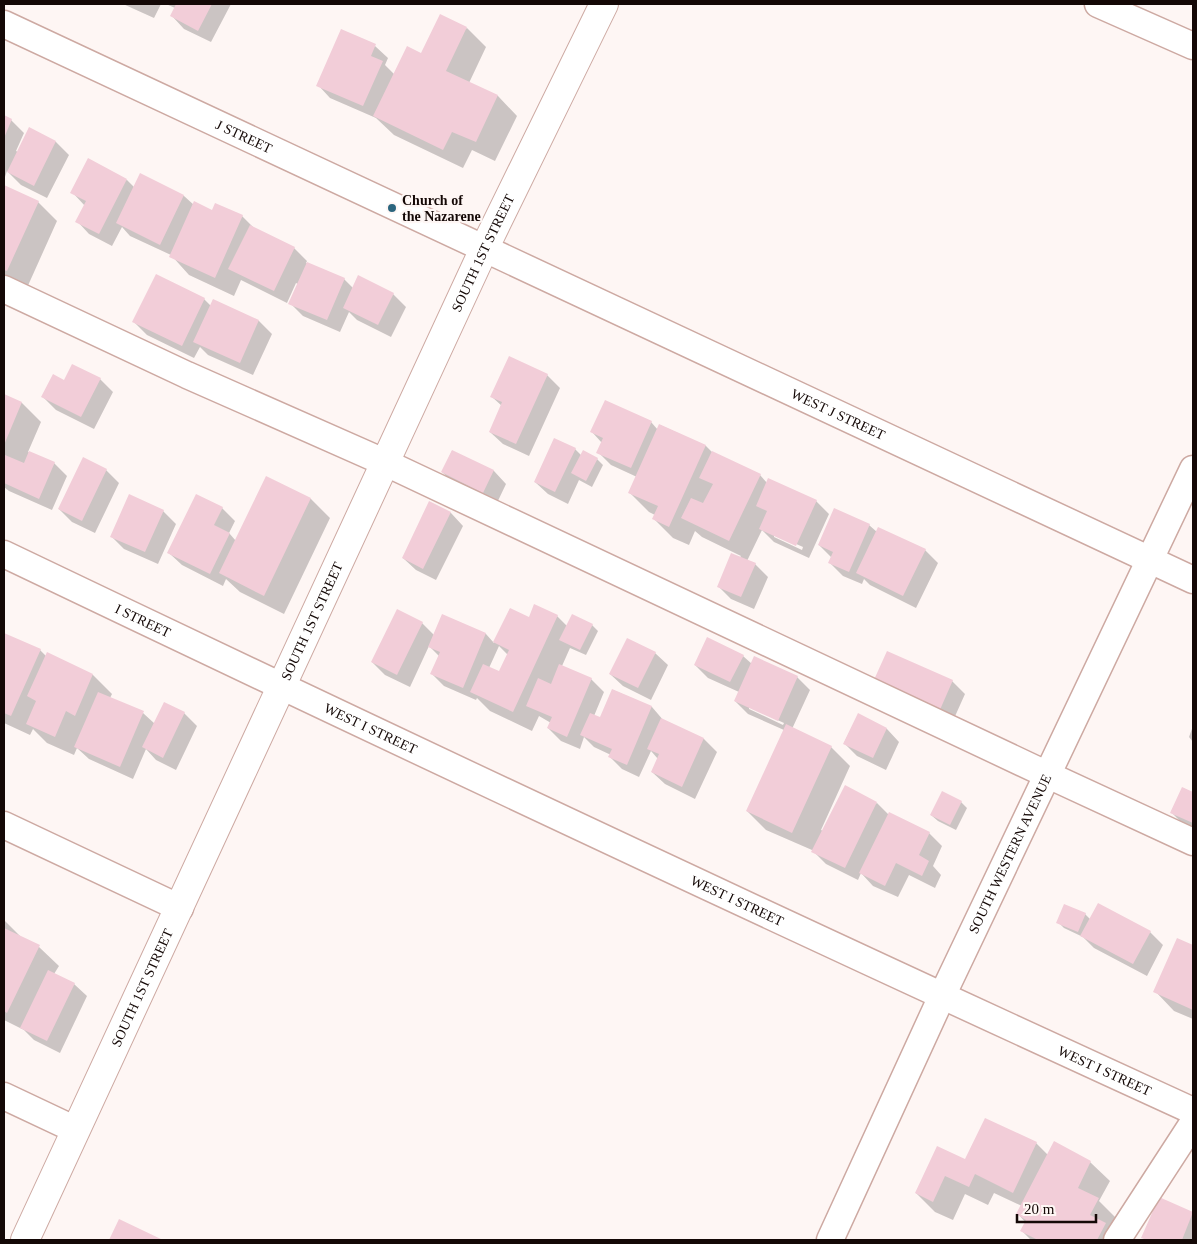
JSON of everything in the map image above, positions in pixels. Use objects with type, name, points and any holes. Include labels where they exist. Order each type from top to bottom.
[{"type":"highway","name":"SOUTH 1ST STREET","points":[[25,1240],[484,249],[604,4]]},
{"type":"street","points":[[1098,4],[1193,46]]},
{"type":"street","name":"J STREET","points":[[4,24],[484,249]]},
{"type":"street","name":"WEST J STREET","points":[[484,249],[1193,580]]},
{"type":"street","points":[[4,289],[187,375],[386,463],[1193,842]]},
{"type":"street","name":"SOUTH WESTERN AVENUE","points":[[830,1240],[942,996],[1193,469]]},
{"type":"street","name":"I STREET","points":[[4,554],[282,688]]},
{"type":"street","name":"WEST I STREET","points":[[282,688],[1193,1111]]},
{"type":"street","points":[[4,825],[180,908]]},
{"type":"street","points":[[4,1096],[76,1130]]},
{"type":"street","points":[[1117,1240],[1193,1123]]},
{"type":"building","points":[[176,4],[212,4],[198,31],[170,16]]},
{"type":"building","points":[[440,14],[467,27],[446,71],[498,95],[476,142],[452,132],[443,150],[373,116],[407,46],[421,53]]},
{"type":"building","points":[[341,29],[376,44],[371,56],[383,61],[363,106],[316,86]]},
{"type":"building","points":[[4,115],[12,119],[4,138]]},
{"type":"building","points":[[29,127],[56,141],[34,186],[7,172]]},
{"type":"building","points":[[88,158],[127,179],[99,234],[75,222],[86,201],[70,193]]},
{"type":"building","points":[[140,173],[184,195],[160,245],[116,223]]},
{"type":"building","points":[[4,185],[39,201],[7,271],[4,270]]},
{"type":"building","points":[[194,201],[212,210],[215,203],[243,215],[215,278],[169,257]]},
{"type":"building","points":[[250,225],[295,247],[274,291],[228,269]]},
{"type":"building","points":[[307,262],[345,278],[327,320],[288,304]]},
{"type":"building","points":[[156,274],[205,298],[182,346],[132,322]]},
{"type":"building","points":[[358,275],[394,293],[378,325],[343,308]]},
{"type":"building","points":[[213,299],[259,320],[240,363],[193,342]]},
{"type":"building","points":[[509,356],[548,374],[516,444],[489,432],[502,402],[490,397]]},
{"type":"building","points":[[72,364],[101,378],[81,417],[41,397],[53,374],[64,380]]},
{"type":"building","points":[[4,394],[22,402],[4,445]]},
{"type":"building","points":[[605,400],[652,421],[631,468],[596,453],[603,438],[590,432]]},
{"type":"building","points":[[659,424],[706,445],[669,527],[652,519],[658,506],[628,493]]},
{"type":"building","points":[[554,438],[576,448],[555,492],[534,482]]},
{"type":"building","points":[[452,450],[494,470],[483,493],[441,472]]},
{"type":"building","points":[[583,450],[598,458],[586,481],[571,473]]},
{"type":"building","points":[[29,451],[55,462],[39,499],[4,483],[5,455],[24,463]]},
{"type":"building","points":[[712,451],[761,474],[729,541],[681,518],[691,498],[703,503],[713,484],[699,478]]},
{"type":"building","points":[[83,457],[107,469],[82,521],[58,509]]},
{"type":"building","points":[[266,476],[311,498],[264,596],[219,573]]},
{"type":"building","points":[[768,478],[817,500],[796,546],[759,529],[767,511],[756,506]]},
{"type":"building","points":[[129,494],[164,510],[145,552],[110,537]]},
{"type":"building","points":[[196,494],[223,507],[214,525],[230,533],[210,574],[167,553]]},
{"type":"building","points":[[429,501],[451,512],[423,569],[402,558]]},
{"type":"building","points":[[834,508],[870,524],[849,572],[828,563],[833,552],[818,545]]},
{"type":"building","points":[[878,527],[926,549],[903,596],[856,573]]},
{"type":"building","points":[[731,553],[756,563],[741,597],[717,587]]},
{"type":"building","points":[[534,604],[558,615],[513,712],[470,692],[483,664],[499,671],[509,650],[493,642],[510,608],[529,617]]},
{"type":"building","points":[[397,609],[423,622],[397,675],[371,662]]},
{"type":"building","points":[[442,614],[486,633],[463,688],[430,674],[440,652],[428,647]]},
{"type":"building","points":[[572,614],[593,624],[580,650],[559,640]]},
{"type":"building","points":[[4,633],[41,649],[11,716],[4,713]]},
{"type":"building","points":[[707,637],[744,655],[730,682],[694,665]]},
{"type":"building","points":[[627,638],[656,652],[638,688],[609,674]]},
{"type":"building","points":[[887,651],[953,680],[939,712],[873,682]]},
{"type":"building","points":[[47,652],[93,674],[75,716],[66,711],[55,737],[26,724],[36,701],[27,696]]},
{"type":"building","points":[[754,656],[798,676],[778,721],[734,701]]},
{"type":"building","points":[[559,664],[592,678],[567,737],[547,728],[552,717],[526,706],[538,678],[551,684]]},
{"type":"building","points":[[612,689],[652,706],[627,765],[608,757],[612,749],[580,735],[590,713],[600,717]]},
{"type":"building","points":[[98,692],[144,711],[120,767],[74,747]]},
{"type":"building","points":[[164,702],[185,712],[163,758],[142,747]]},
{"type":"building","points":[[858,713],[887,728],[873,758],[843,744]]},
{"type":"building","points":[[661,718],[704,738],[682,787],[651,772],[659,754],[647,749]]},
{"type":"building","points":[[786,724],[832,746],[792,833],[746,811]]},
{"type":"building","points":[[845,785],[877,802],[845,868],[811,852]]},
{"type":"building","points":[[1182,787],[1193,792],[1193,823],[1170,813]]},
{"type":"building","points":[[942,791],[962,801],[950,825],[930,815]]},
{"type":"building","points":[[889,812],[930,832],[919,855],[929,861],[922,876],[896,863],[885,886],[859,873]]},
{"type":"building","points":[[1098,903],[1151,931],[1133,964],[1080,936]]},
{"type":"building","points":[[1064,904],[1086,913],[1078,932],[1056,923]]},
{"type":"building","points":[[4,928],[40,945],[7,1013],[4,1011]]},
{"type":"building","points":[[1177,938],[1193,945],[1193,1010],[1153,992]]},
{"type":"building","points":[[48,970],[75,983],[47,1041],[20,1028]]},
{"type":"building","points":[[985,1118],[1037,1142],[1013,1193],[975,1174],[969,1187],[945,1176],[933,1202],[915,1193],[937,1146],[965,1159]]},
{"type":"building","points":[[1054,1141],[1091,1161],[1078,1188],[1099,1198],[1090,1215],[1106,1223],[1097,1240],[1038,1240],[1020,1231],[1026,1220],[1016,1214]]},
{"type":"building","points":[[1159,1197],[1193,1212],[1182,1240],[1147,1240],[1141,1238]]},
{"type":"building","points":[[119,1219],[163,1240],[109,1240]]},
{"type":"place","name":"Church of the Nazarene","points":[[392,208]]}]
